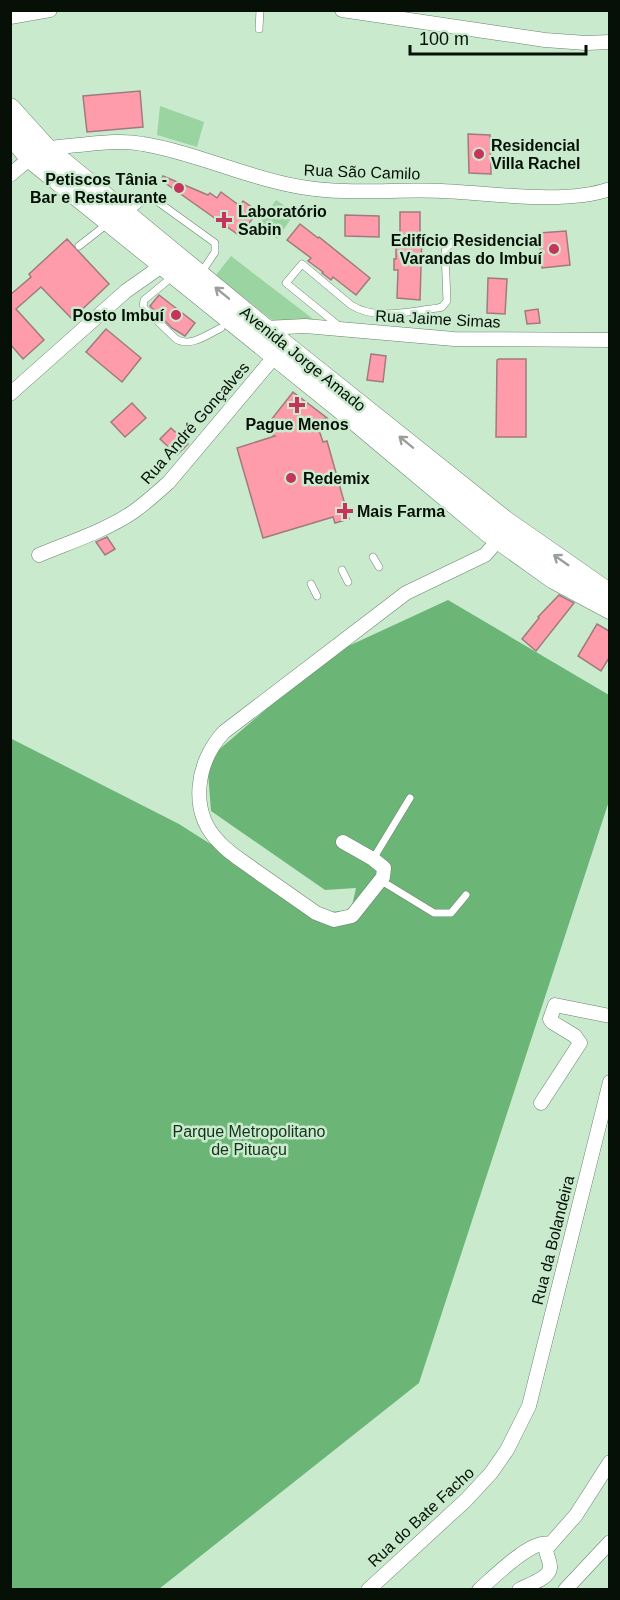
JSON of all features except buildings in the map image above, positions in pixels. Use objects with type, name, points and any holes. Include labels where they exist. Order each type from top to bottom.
[{"type":"main road","name":"Avenida Jorge Amado","points":[[10,108],[39,154]]},
{"type":"main road","name":"Avenida Jorge Amado","points":[[10,134],[39,154],[98,203],[161,272],[275,356],[432,486],[526,548],[609,594]]},
{"type":"main road","name":"Avenida Jorge Amado","points":[[98,203],[126,215],[504,520],[554,579],[609,609]]},
{"type":"main road","points":[[98,203],[102,228],[161,272],[221,328],[245,333]]},
{"type":"main road","points":[[432,486],[448,517],[489,551],[514,558],[526,548]]},
{"type":"street","points":[[10,17],[50,10]]},
{"type":"street","points":[[342,10],[545,39],[586,43],[609,42]]},
{"type":"street","name":"Rua São Camilo","points":[[39,154],[110,142],[141,144],[176,152],[267,180],[336,190],[441,191],[533,196],[586,195],[609,189]]},
{"type":"street","points":[[10,175],[39,154]]},
{"type":"street","points":[[10,394],[126,291],[161,272]]},
{"type":"street","name":"Rua Jaime Simas","points":[[265,328],[305,326],[454,339],[609,340]]},
{"type":"street","name":"Rua André Gonçalves","points":[[39,555],[108,526],[150,500],[169,482],[275,356]]},
{"type":"street","points":[[344,842],[384,868],[383,877],[352,916],[334,920],[316,913],[219,843],[206,821],[200,803],[199,782],[207,754],[224,732],[406,593],[489,551]]},
{"type":"street","points":[[541,1103],[580,1043],[575,1036],[550,1019],[555,1005],[609,1016]]},
{"type":"street","name":"Rua da Bolandeira","points":[[529,1406],[609,1082]]},
{"type":"street","name":"Rua do Bate Facho","points":[[369,1590],[466,1500],[491,1473],[507,1450],[529,1406]]},
{"type":"street","points":[[519,1590],[542,1578],[549,1571],[551,1567],[546,1553],[549,1544],[576,1515],[609,1462]]},
{"type":"street","points":[[565,1590],[609,1542]]},
{"type":"street","points":[[479,1590],[534,1546],[540,1543],[549,1544]]},
{"type":"lane","points":[[259,29],[260,10]]},
{"type":"lane","points":[[126,215],[145,199],[154,199],[215,243],[215,252],[199,275]]},
{"type":"lane","points":[[79,246],[102,228]]},
{"type":"lane","points":[[343,330],[286,283],[302,264],[351,305],[374,314],[438,308],[445,304],[447,301],[445,252],[453,242],[529,243]]},
{"type":"lane","points":[[161,272],[144,300],[143,307],[176,339],[181,342],[190,342],[221,328]]},
{"type":"lane","points":[[373,557],[379,567]]},
{"type":"lane","points":[[342,570],[348,582]]},
{"type":"lane","points":[[311,584],[317,596]]},
{"type":"lane","points":[[373,859],[410,798]]},
{"type":"lane","points":[[380,880],[434,914],[451,913],[466,895]]},
{"type":"green space","points":[[160,106],[204,122],[197,147],[157,135]]},
{"type":"green space","points":[[276,200],[295,213],[277,239],[258,226]]},
{"type":"green space","points":[[231,256],[317,322],[276,323],[216,275]]},
{"type":"green space","name":"Parque Metropolitano de Pituaçu","points":[[448,600],[609,695],[609,801],[419,1383],[159,1589],[11,1589],[10,738],[179,824],[319,913],[351,910],[356,888],[325,890],[211,811],[207,760],[329,655]]},
{"type":"place","name":"Residencial Villa Rachel","points":[[479,154]]},
{"type":"place","name":"Petiscos Tânia - Bar e Restaurante","points":[[179,188]]},
{"type":"place","name":"Laboratório Sabin","points":[[224,220]]},
{"type":"place","name":"Edifício Residencial Varandas do Imbuí","points":[[554,249]]},
{"type":"place","name":"Posto Imbuí","points":[[176,315]]},
{"type":"place","name":"Pague Menos","points":[[297,405]]},
{"type":"place","name":"Redemix","points":[[291,478]]},
{"type":"place","name":"Mais Farma","points":[[345,511]]}]
